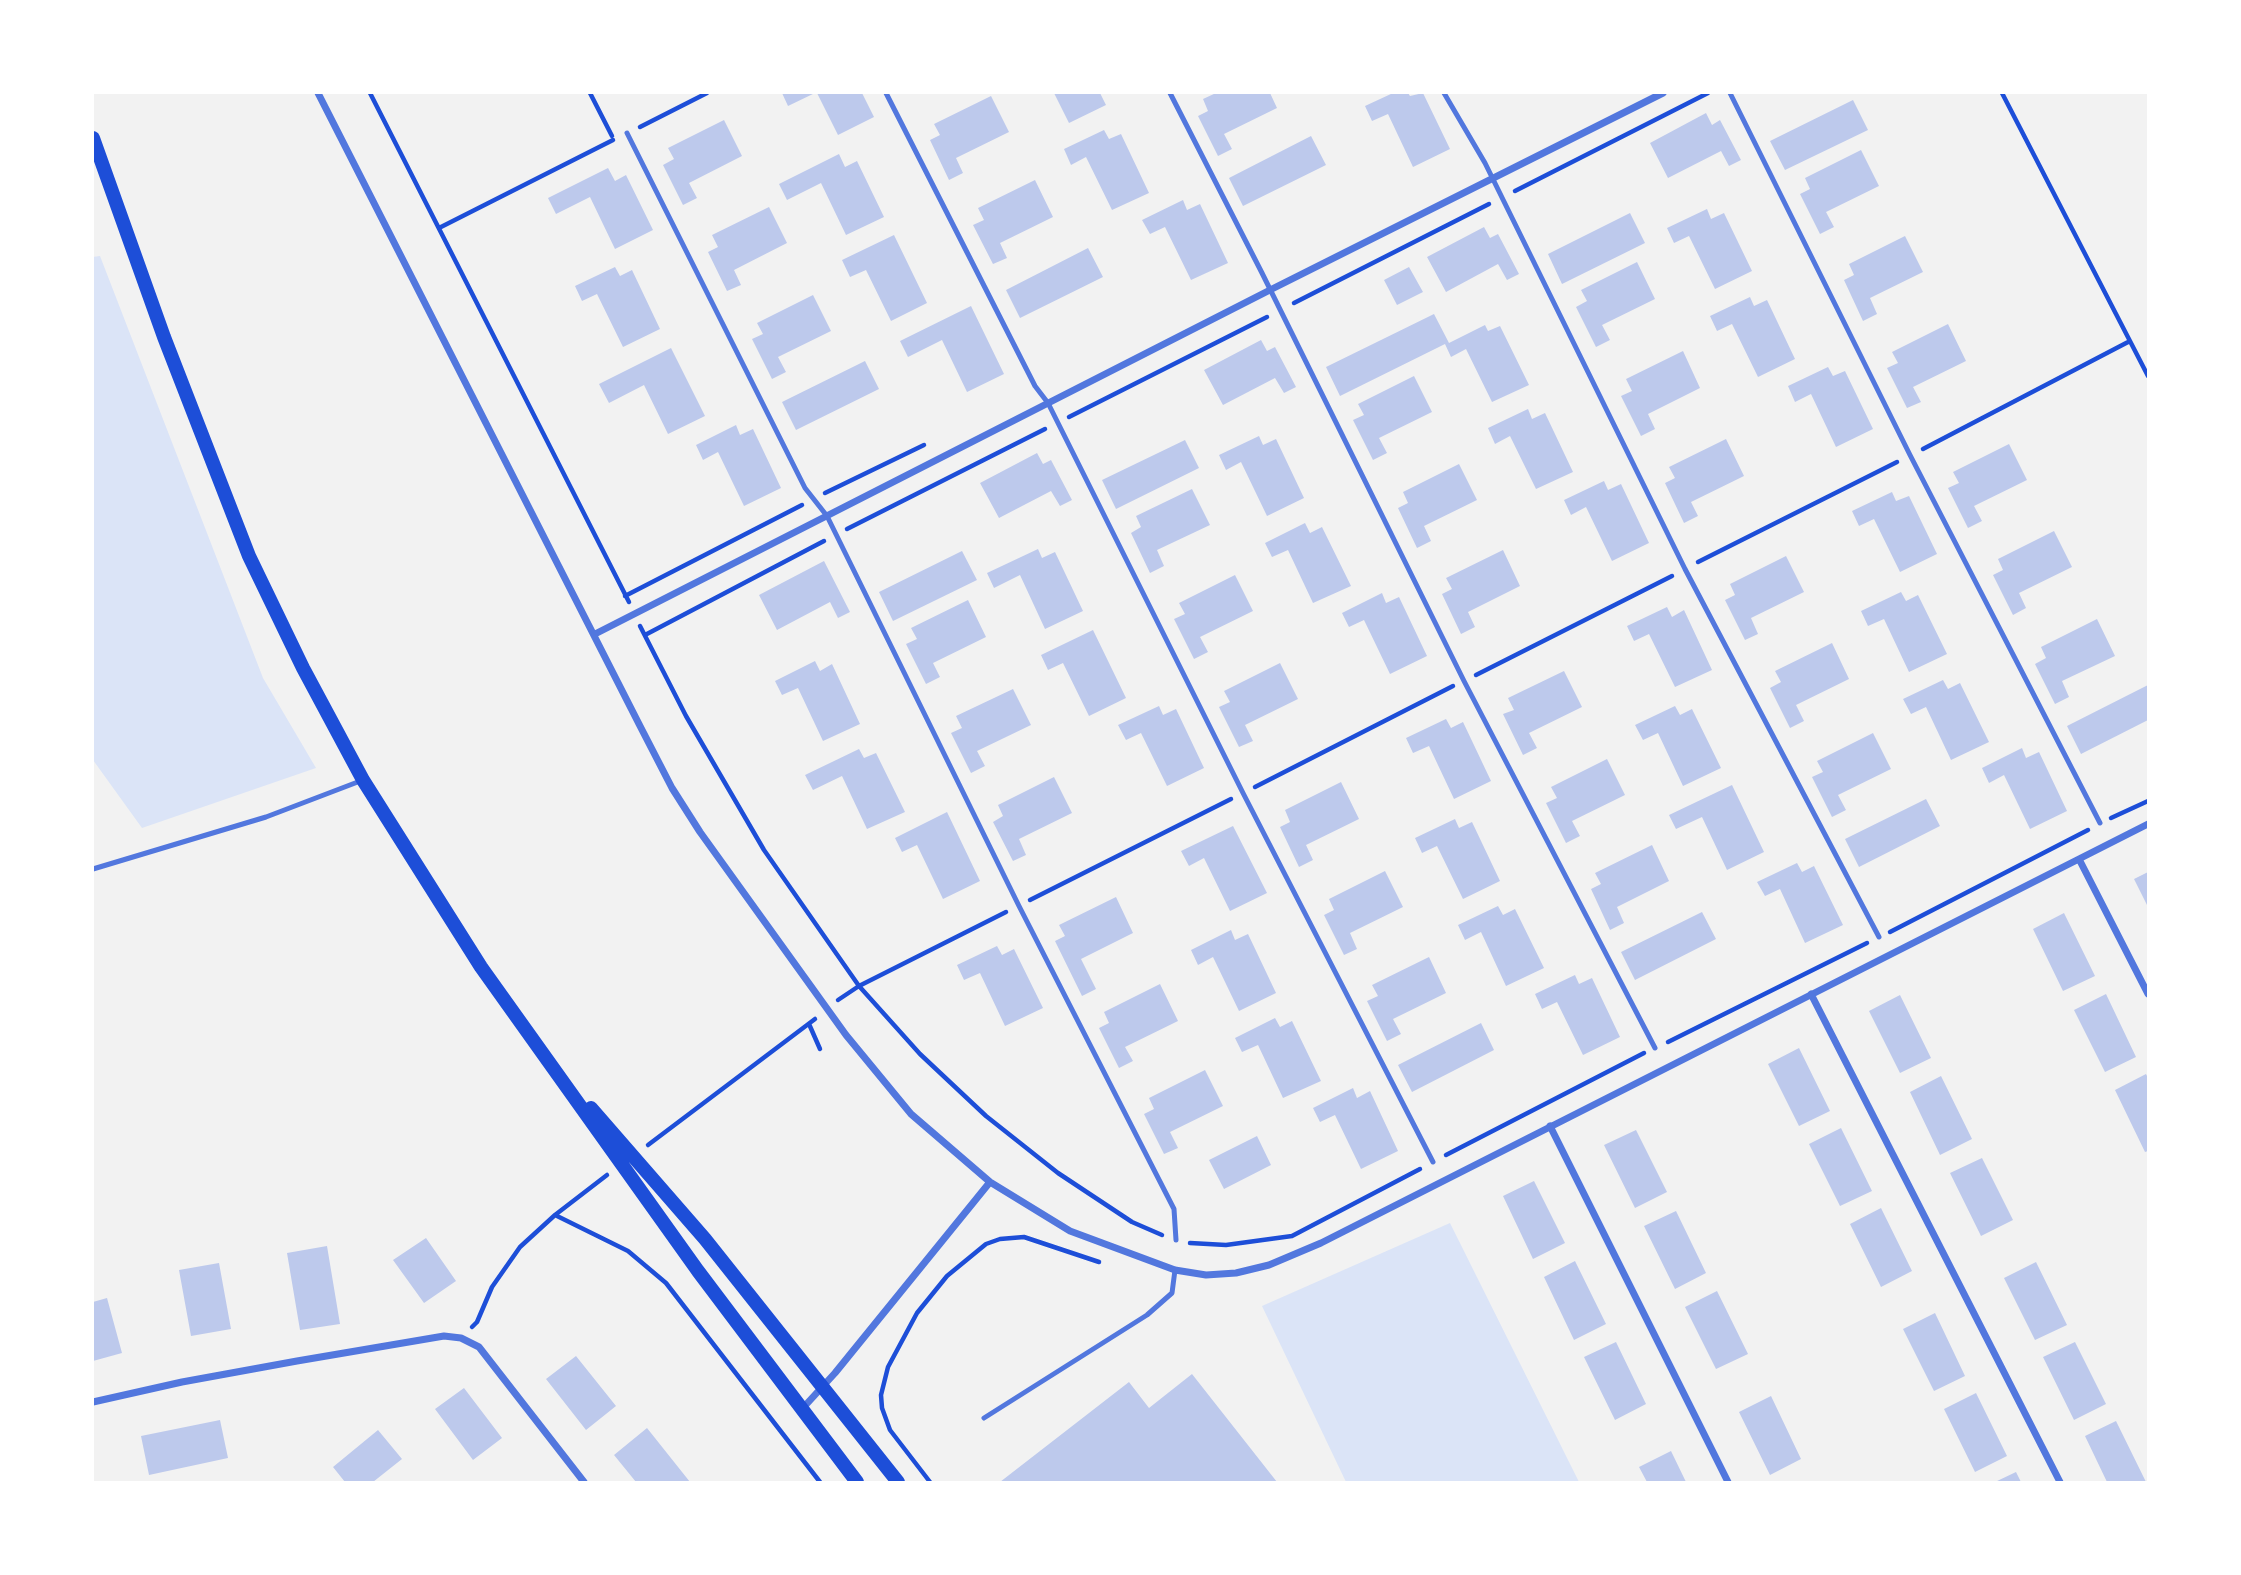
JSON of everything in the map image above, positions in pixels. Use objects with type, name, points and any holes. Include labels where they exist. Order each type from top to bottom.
[{"type":"main road","points":[[93,138],[164,337],[250,556],[303,668],[363,780],[481,967],[698,1271],[857,1482]]},
{"type":"main road","points":[[536,1043],[705,1239],[898,1482]]},
{"type":"street","points":[[318,93],[672,788],[700,832],[827,1009],[911,1114],[990,1182],[1070,1231],[1175,1269],[1206,1275],[1236,1273],[1269,1265],[1321,1243],[2148,824]]},
{"type":"street","points":[[595,634],[1663,93]]},
{"type":"street","points":[[2079,859],[2148,994]]},
{"type":"street","points":[[1811,994],[2060,1482]]},
{"type":"street","points":[[1550,1126],[1728,1482]]},
{"type":"street","points":[[802,1409],[990,1182]]},
{"type":"street","points":[[93,1402],[297,1361],[444,1336],[461,1338],[479,1348],[584,1482]]},
{"type":"lane","points":[[886,93],[1035,386],[1058,422],[1242,793],[1433,1162]]},
{"type":"lane","points":[[1170,93],[1464,681],[1655,1048]]},
{"type":"lane","points":[[1444,93],[1502,198],[1685,569],[1879,937]]},
{"type":"lane","points":[[1730,93],[1910,456],[2100,823]]},
{"type":"lane","points":[[626,133],[805,488],[827,516],[1019,906],[1174,1209],[1176,1240]]},
{"type":"lane","points":[[93,869],[265,817],[363,780]]},
{"type":"lane","points":[[984,1418],[1147,1315],[1172,1293],[1175,1269]]},
{"type":"path","points":[[370,93],[439,228],[707,93]]},
{"type":"path","points":[[590,93],[614,140]]},
{"type":"path","points":[[645,635],[836,534],[1708,93]]},
{"type":"path","points":[[2002,93],[2148,376]]},
{"type":"path","points":[[645,1147],[859,986],[1910,456],[2130,341]]},
{"type":"path","points":[[859,986],[920,1054],[986,1116],[1058,1173],[1132,1222],[1176,1240],[1191,1243],[1226,1245],[1292,1236],[1655,1048],[2148,801]]},
{"type":"path","points":[[809,1024],[820,1049]]},
{"type":"path","points":[[461,1338],[477,1322],[492,1286],[505,1266],[533,1234],[607,1175]]},
{"type":"path","points":[[555,1215],[628,1251],[666,1283],[820,1482]]},
{"type":"path","points":[[930,1482],[890,1430],[882,1408],[881,1395],[888,1367],[917,1314],[947,1276],[986,1244],[1000,1239],[1024,1237],[1102,1263]]},
{"type":"shaded area","points":[[100,256],[263,678],[316,768],[142,828],[93,760],[93,257]]},
{"type":"shaded area","points":[[1450,1223],[1579,1482],[1346,1482],[1262,1306]]},
{"type":"building","points":[[782,93],[815,93],[788,106]]},
{"type":"building","points":[[817,93],[862,93],[874,117],[838,135]]},
{"type":"building","points":[[1054,93],[1100,93],[1106,105],[1069,123]]},
{"type":"building","points":[[1216,93],[1270,93],[1277,108],[1224,134],[1232,149],[1218,156],[1198,116],[1208,111],[1203,99]]},
{"type":"building","points":[[1393,93],[1408,93],[1410,96],[1423,93],[1450,149],[1413,167],[1388,114],[1372,121],[1365,106]]},
{"type":"building","points":[[991,96],[1009,132],[956,158],[963,173],[949,180],[930,140],[940,135],[934,124]]},
{"type":"building","points":[[1853,100],[1868,130],[1785,170],[1770,141]]},
{"type":"building","points":[[1706,113],[1712,125],[1720,120],[1741,160],[1729,166],[1721,151],[1668,178],[1650,143]]},
{"type":"building","points":[[724,120],[742,156],[689,183],[697,198],[683,205],[663,165],[674,159],[668,148]]},
{"type":"building","points":[[1104,130],[1109,139],[1121,134],[1149,193],[1112,210],[1086,157],[1071,165],[1064,149]]},
{"type":"building","points":[[1311,136],[1326,165],[1243,206],[1229,178]]},
{"type":"building","points":[[1861,150],[1879,186],[1826,212],[1834,227],[1820,234],[1800,194],[1810,189],[1805,178]]},
{"type":"building","points":[[839,154],[845,167],[857,161],[884,217],[846,235],[821,183],[787,200],[779,184]]},
{"type":"building","points":[[608,168],[615,181],[626,175],[653,230],[615,249],[590,197],[556,214],[548,198]]},
{"type":"building","points":[[1035,180],[1053,217],[1000,243],[1007,258],[993,264],[973,225],[984,220],[978,208]]},
{"type":"building","points":[[1183,200],[1187,210],[1200,204],[1228,263],[1191,280],[1165,227],[1150,234],[1142,220]]},
{"type":"building","points":[[769,207],[787,243],[734,270],[741,285],[727,291],[708,252],[718,247],[712,235]]},
{"type":"building","points":[[1707,209],[1711,219],[1724,213],[1752,271],[1715,289],[1689,236],[1674,243],[1667,228]]},
{"type":"building","points":[[1630,213],[1645,243],[1562,284],[1548,254]]},
{"type":"building","points":[[1484,227],[1490,238],[1498,234],[1519,274],[1507,280],[1498,264],[1446,292],[1427,257]]},
{"type":"building","points":[[894,235],[927,303],[891,321],[866,270],[850,277],[842,260]]},
{"type":"building","points":[[1905,236],[1923,272],[1870,298],[1877,314],[1863,321],[1844,280],[1854,275],[1849,264]]},
{"type":"building","points":[[1088,248],[1103,277],[1020,318],[1006,290]]},
{"type":"building","points":[[1637,262],[1655,299],[1602,325],[1610,340],[1596,347],[1576,307],[1587,301],[1581,290]]},
{"type":"building","points":[[615,267],[620,276],[632,270],[660,329],[623,347],[597,294],[582,301],[575,286]]},
{"type":"building","points":[[1409,267],[1423,292],[1397,305],[1384,280]]},
{"type":"building","points":[[813,295],[831,331],[778,357],[786,372],[772,379],[752,339],[763,334],[757,323]]},
{"type":"building","points":[[1750,297],[1754,306],[1767,300],[1795,359],[1758,377],[1732,324],[1717,331],[1710,316]]},
{"type":"building","points":[[971,306],[1004,374],[967,392],[942,340],[908,357],[900,341]]},
{"type":"building","points":[[1434,314],[1449,343],[1485,325],[1488,331],[1500,326],[1529,385],[1492,402],[1466,349],[1451,357],[1445,344],[1340,396],[1326,367]]},
{"type":"building","points":[[1948,324],[1966,361],[1913,387],[1921,402],[1907,408],[1887,368],[1898,363],[1892,352]]},
{"type":"building","points":[[1261,340],[1267,351],[1275,347],[1296,387],[1284,393],[1275,378],[1223,405],[1204,370]]},
{"type":"building","points":[[671,348],[705,416],[668,434],[644,385],[609,403],[599,384]]},
{"type":"building","points":[[1683,351],[1700,388],[1648,414],[1655,429],[1641,436],[1621,396],[1632,391],[1626,379]]},
{"type":"building","points":[[865,361],[879,389],[796,430],[782,402]]},
{"type":"building","points":[[1828,367],[1833,376],[1845,371],[1873,429],[1836,447],[1811,394],[1795,402],[1788,386]]},
{"type":"building","points":[[1414,376],[1432,412],[1379,438],[1387,453],[1373,460],[1353,420],[1364,415],[1358,404]]},
{"type":"building","points":[[1528,409],[1532,419],[1545,413],[1573,472],[1536,489],[1510,436],[1495,444],[1488,428]]},
{"type":"building","points":[[736,425],[740,435],[753,429],[781,488],[744,506],[718,452],[703,460],[696,445]]},
{"type":"building","points":[[1259,436],[1263,445],[1276,439],[1304,498],[1267,516],[1241,462],[1226,470],[1219,455]]},
{"type":"building","points":[[1726,439],[1744,476],[1691,502],[1698,516],[1684,523],[1665,483],[1675,478],[1669,467]]},
{"type":"building","points":[[1185,440],[1199,468],[1116,509],[1102,480]]},
{"type":"building","points":[[2009,444],[2027,480],[1974,506],[1982,521],[1968,528],[1948,488],[1959,483],[1953,472]]},
{"type":"building","points":[[1037,453],[1043,464],[1051,460],[1072,500],[1060,506],[1051,491],[999,518],[980,483]]},
{"type":"building","points":[[1459,464],[1477,500],[1424,526],[1431,541],[1417,548],[1398,508],[1408,503],[1403,492]]},
{"type":"building","points":[[1604,481],[1608,490],[1621,484],[1649,543],[1612,561],[1586,507],[1571,515],[1564,500]]},
{"type":"building","points":[[1192,489],[1210,525],[1157,550],[1164,566],[1150,573],[1131,533],[1141,527],[1136,516]]},
{"type":"building","points":[[1892,492],[1896,501],[1909,496],[1937,554],[1900,572],[1874,519],[1859,526],[1852,511]]},
{"type":"building","points":[[1305,523],[1310,533],[1322,527],[1351,586],[1313,603],[1288,550],[1272,557],[1265,543]]},
{"type":"building","points":[[2054,531],[2072,567],[2019,593],[2026,608],[2013,615],[1993,575],[2003,570],[1998,559]]},
{"type":"building","points":[[1038,549],[1042,558],[1055,552],[1083,611],[1045,629],[1020,575],[994,588],[987,573]]},
{"type":"building","points":[[1503,550],[1520,586],[1468,612],[1475,627],[1461,634],[1442,594],[1452,589],[1446,578]]},
{"type":"building","points":[[962,551],[977,580],[893,621],[879,592]]},
{"type":"building","points":[[1786,556],[1804,592],[1751,618],[1758,634],[1745,640],[1725,600],[1735,595],[1730,584]]},
{"type":"building","points":[[824,561],[850,612],[838,618],[830,602],[777,630],[759,595]]},
{"type":"building","points":[[1235,575],[1253,611],[1200,637],[1208,652],[1194,659],[1174,619],[1185,614],[1179,603]]},
{"type":"building","points":[[1901,592],[1906,601],[1918,595],[1947,654],[1909,672],[1884,619],[1868,626],[1861,611]]},
{"type":"building","points":[[1382,593],[1386,603],[1399,597],[1427,656],[1390,674],[1364,620],[1349,627],[1342,613]]},
{"type":"building","points":[[968,600],[986,637],[933,663],[940,677],[926,684],[906,644],[917,639],[911,628]]},
{"type":"building","points":[[1667,607],[1672,617],[1684,610],[1712,670],[1675,687],[1649,634],[1634,641],[1627,626]]},
{"type":"building","points":[[2097,619],[2115,656],[2062,681],[2069,697],[2055,704],[2035,664],[2046,658],[2041,647]]},
{"type":"building","points":[[1093,630],[1126,698],[1089,716],[1063,663],[1048,670],[1041,655]]},
{"type":"building","points":[[1832,643],[1849,679],[1796,705],[1804,721],[1790,728],[1770,688],[1781,682],[1775,671]]},
{"type":"building","points":[[815,661],[820,671],[832,664],[860,724],[823,741],[798,688],[782,695],[775,681]]},
{"type":"building","points":[[1280,663],[1298,699],[1245,725],[1253,741],[1239,747],[1219,707],[1230,702],[1224,691]]},
{"type":"building","points":[[1564,671],[1582,707],[1529,733],[1537,748],[1523,755],[1503,714],[1514,710],[1508,698]]},
{"type":"building","points":[[1943,680],[1948,689],[1960,683],[1989,742],[1951,760],[1926,707],[1911,714],[1903,699]]},
{"type":"building","points":[[2148,685],[2148,720],[2081,754],[2067,726]]},
{"type":"building","points":[[1013,689],[1031,725],[977,751],[985,766],[971,773],[951,733],[962,728],[956,716]]},
{"type":"building","points":[[1159,706],[1163,715],[1176,709],[1204,768],[1167,786],[1141,733],[1126,740],[1118,725]]},
{"type":"building","points":[[1675,706],[1680,715],[1692,709],[1721,768],[1683,786],[1658,733],[1643,740],[1635,725]]},
{"type":"building","points":[[1446,719],[1451,728],[1463,722],[1491,781],[1454,799],[1429,746],[1413,753],[1406,738]]},
{"type":"building","points":[[1873,733],[1891,769],[1838,795],[1846,810],[1832,817],[1812,777],[1823,772],[1817,761]]},
{"type":"building","points":[[2022,748],[2026,758],[2039,752],[2067,811],[2030,829],[2004,775],[1989,783],[1982,768]]},
{"type":"building","points":[[859,749],[864,758],[876,753],[905,812],[867,829],[842,776],[813,790],[805,775]]},
{"type":"building","points":[[1607,759],[1625,795],[1572,821],[1580,836],[1566,843],[1546,803],[1557,798],[1551,787]]},
{"type":"building","points":[[1054,777],[1072,813],[1019,839],[1026,855],[1013,861],[993,822],[1003,816],[998,805]]},
{"type":"building","points":[[1341,782],[1359,819],[1306,845],[1313,860],[1299,867],[1280,827],[1290,822],[1285,810]]},
{"type":"building","points":[[1732,785],[1764,852],[1727,870],[1702,817],[1676,829],[1669,815]]},
{"type":"building","points":[[1926,799],[1940,826],[1859,867],[1845,839]]},
{"type":"building","points":[[947,812],[980,881],[943,899],[917,845],[902,852],[895,838]]},
{"type":"building","points":[[1455,819],[1459,828],[1472,822],[1500,881],[1463,899],[1437,846],[1422,853],[1415,838]]},
{"type":"building","points":[[1233,826],[1267,893],[1230,911],[1204,858],[1189,866],[1181,851]]},
{"type":"building","points":[[1652,845],[1669,881],[1617,907],[1624,923],[1610,930],[1591,889],[1601,884],[1595,873]]},
{"type":"building","points":[[1797,863],[1802,872],[1814,866],[1843,925],[1805,943],[1780,889],[1765,896],[1757,882]]},
{"type":"building","points":[[1385,871],[1403,907],[1350,933],[1357,949],[1344,955],[1324,915],[1334,910],[1329,899]]},
{"type":"building","points":[[2148,872],[2148,907],[2134,879]]},
{"type":"building","points":[[1116,897],[1133,933],[1081,959],[1096,989],[1082,996],[1055,941],[1065,936],[1059,925]]},
{"type":"building","points":[[1498,906],[1503,915],[1515,909],[1544,968],[1506,986],[1481,932],[1465,940],[1458,925]]},
{"type":"building","points":[[1702,912],[1716,939],[1635,980],[1621,952]]},
{"type":"building","points":[[2064,913],[2095,976],[2063,991],[2033,929]]},
{"type":"building","points":[[1231,930],[1235,940],[1248,934],[1276,993],[1239,1011],[1213,957],[1198,965],[1191,950]]},
{"type":"building","points":[[997,946],[1002,955],[1014,949],[1043,1008],[1005,1026],[980,973],[964,980],[957,965]]},
{"type":"building","points":[[1429,957],[1446,993],[1393,1019],[1401,1034],[1387,1041],[1367,1001],[1378,996],[1372,985]]},
{"type":"building","points":[[1575,975],[1579,984],[1592,978],[1620,1037],[1583,1055],[1557,1002],[1542,1009],[1535,994]]},
{"type":"building","points":[[1160,984],[1178,1021],[1125,1047],[1133,1061],[1119,1068],[1099,1028],[1109,1023],[1104,1012]]},
{"type":"building","points":[[2106,994],[2136,1057],[2105,1072],[2074,1010]]},
{"type":"building","points":[[1900,995],[1931,1058],[1900,1073],[1869,1011]]},
{"type":"building","points":[[1275,1018],[1280,1027],[1292,1021],[1321,1081],[1283,1098],[1258,1045],[1242,1052],[1235,1038]]},
{"type":"building","points":[[1481,1023],[1494,1050],[1412,1092],[1398,1065]]},
{"type":"building","points":[[1799,1048],[1830,1111],[1799,1126],[1768,1064]]},
{"type":"building","points":[[1205,1070],[1223,1106],[1170,1132],[1178,1148],[1164,1154],[1144,1114],[1154,1109],[1149,1098]]},
{"type":"building","points":[[2146,1074],[2148,1151],[2145,1152],[2115,1090]]},
{"type":"building","points":[[1941,1076],[1972,1139],[1940,1155],[1910,1092]]},
{"type":"building","points":[[1353,1088],[1357,1098],[1370,1091],[1398,1151],[1361,1169],[1335,1115],[1320,1122],[1313,1108]]},
{"type":"building","points":[[1841,1128],[1872,1191],[1840,1206],[1809,1144]]},
{"type":"building","points":[[1636,1130],[1667,1192],[1635,1208],[1604,1145]]},
{"type":"building","points":[[1257,1136],[1271,1165],[1224,1189],[1209,1160]]},
{"type":"building","points":[[1982,1158],[2013,1220],[1981,1236],[1950,1173]]},
{"type":"building","points":[[1534,1181],[1565,1243],[1533,1259],[1503,1196]]},
{"type":"building","points":[[1881,1208],[1912,1271],[1881,1287],[1850,1224]]},
{"type":"building","points":[[1676,1211],[1706,1273],[1675,1289],[1644,1226]]},
{"type":"building","points":[[426,1238],[456,1281],[424,1303],[393,1260]]},
{"type":"building","points":[[327,1246],[340,1324],[300,1330],[287,1253]]},
{"type":"building","points":[[1575,1261],[1606,1324],[1574,1340],[1544,1277]]},
{"type":"building","points":[[2036,1262],[2067,1325],[2035,1340],[2004,1278]]},
{"type":"building","points":[[219,1263],[231,1329],[191,1336],[179,1270]]},
{"type":"building","points":[[1717,1291],[1748,1354],[1716,1369],[1685,1307]]},
{"type":"building","points":[[107,1298],[122,1353],[93,1361],[93,1302]]},
{"type":"building","points":[[1935,1313],[1965,1376],[1934,1391],[1903,1329]]},
{"type":"building","points":[[1616,1342],[1646,1404],[1615,1420],[1584,1357]]},
{"type":"building","points":[[2075,1342],[2106,1404],[2074,1420],[2043,1357]]},
{"type":"building","points":[[576,1356],[616,1406],[586,1430],[546,1379]]},
{"type":"building","points":[[1192,1374],[1277,1482],[1000,1482],[1129,1382],[1149,1408]]},
{"type":"building","points":[[464,1388],[502,1438],[473,1460],[435,1409]]},
{"type":"building","points":[[1976,1393],[2007,1456],[1975,1472],[1944,1409]]},
{"type":"building","points":[[1771,1396],[1801,1459],[1770,1475],[1739,1412]]},
{"type":"building","points":[[220,1420],[228,1458],[149,1475],[141,1436]]},
{"type":"building","points":[[2116,1421],[2146,1482],[2107,1482],[2085,1436]]},
{"type":"building","points":[[647,1428],[690,1482],[636,1482],[614,1455]]},
{"type":"building","points":[[378,1430],[402,1459],[373,1482],[345,1482],[333,1467]]},
{"type":"building","points":[[1671,1451],[1686,1482],[1647,1482],[1639,1467]]},
{"type":"building","points":[[2016,1472],[2021,1482],[1995,1482]]}]
